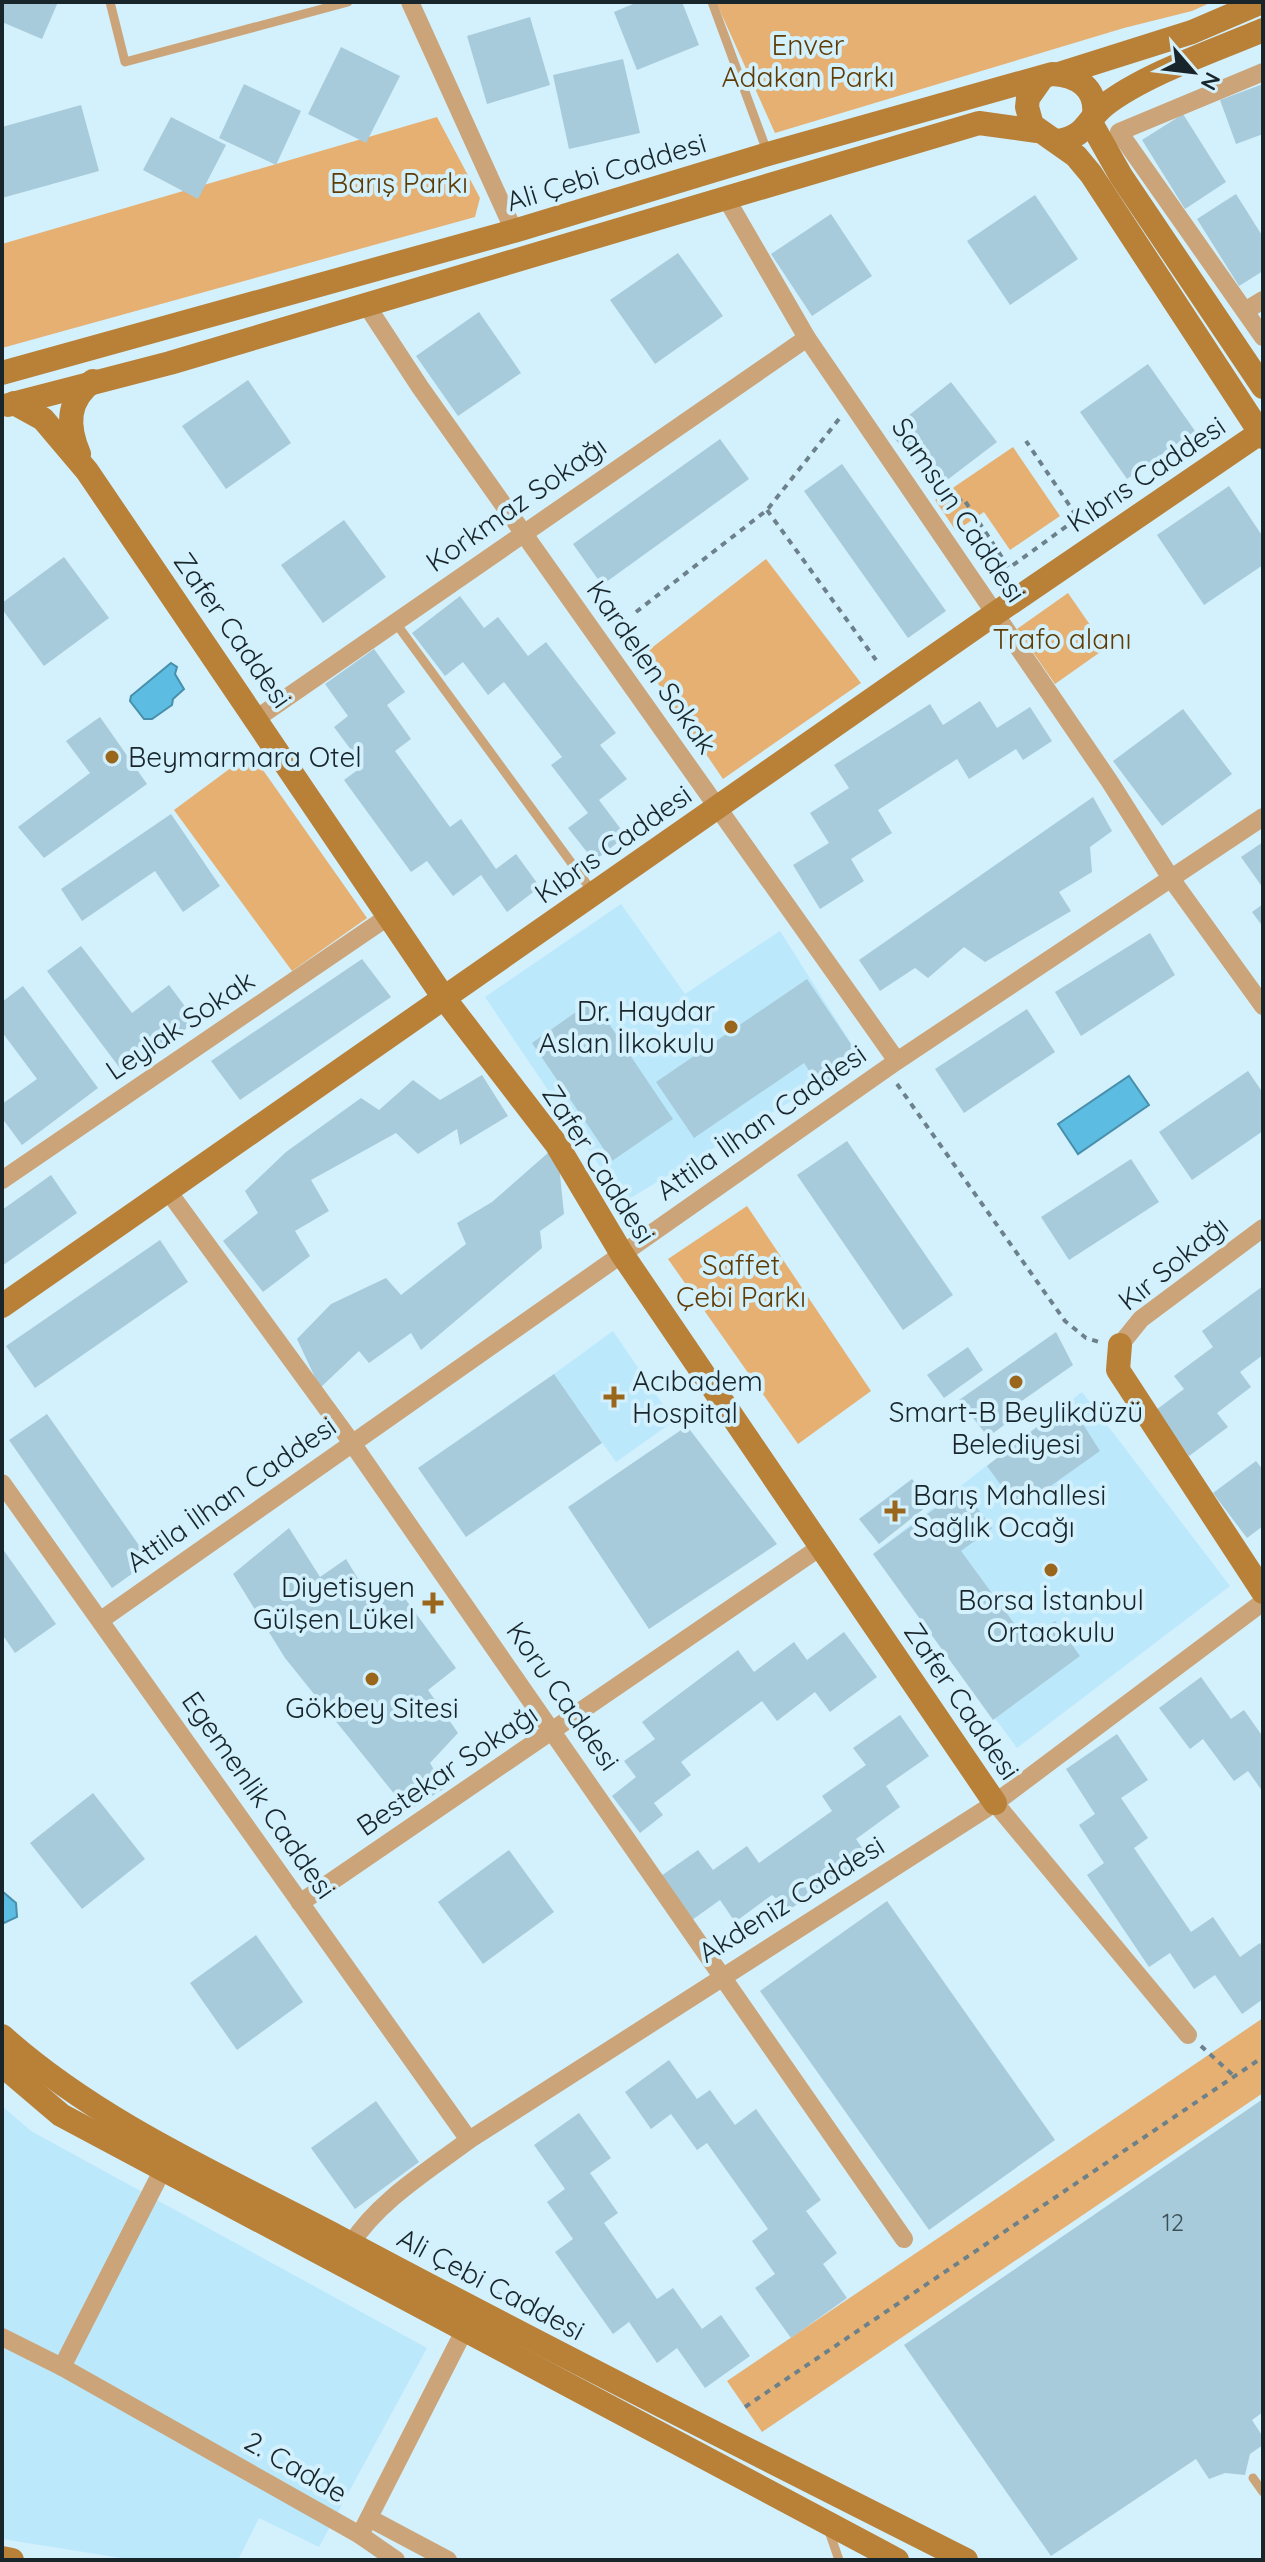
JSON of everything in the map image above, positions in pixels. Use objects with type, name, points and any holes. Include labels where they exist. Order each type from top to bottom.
[{"type":"main road","name":"Ali Çebi Caddesi","points":[[2,373],[514,231],[768,154],[1051,76],[1192,32],[1262,2]]},
{"type":"main road","points":[[1048,136],[1077,136],[1115,98],[1263,30]]},
{"type":"main road","points":[[1262,435],[1091,174],[1048,136],[1027,107],[1032,88],[1051,76],[1068,75],[1087,87],[1094,102],[1093,119],[1121,176],[1263,387]]},
{"type":"main road","name":"Ali Çebi Caddesi","points":[[8,404],[170,363],[979,123],[1048,136]]},
{"type":"main road","points":[[87,471],[74,443],[71,409],[77,396],[96,380]]},
{"type":"main road","points":[[8,404],[43,419],[87,471]]},
{"type":"main road","name":"Kıbrıs Caddesi","points":[[2,1306],[996,613],[1262,435]]},
{"type":"main road","name":"Zafer Caddesi","points":[[87,471],[444,998],[557,1145],[622,1254],[995,1803]]},
{"type":"main road","points":[[1120,1347],[1118,1370],[1263,1592]]},
{"type":"main road","name":"Ali Çebi Caddesi","points":[[2,2036],[85,2100],[469,2309],[966,2560]]},
{"type":"main road","name":"Ali Çebi Caddesi","points":[[2,2065],[61,2115],[162,2171],[897,2560]]},
{"type":"main road","points":[[2,2558],[12,2560]]},
{"type":"street","points":[[410,2],[514,231]]},
{"type":"street","points":[[1263,72],[1119,132],[1263,337]]},
{"type":"street","name":"Samsun Caddesi","points":[[726,198],[807,338],[996,613],[1172,880],[1263,1006]]},
{"type":"street","points":[[1245,311],[1263,300]]},
{"type":"street","name":"Kardelen Sokak","points":[[365,303],[892,1065]]},
{"type":"street","name":"Korkmaz Sokağı","points":[[257,718],[807,338]]},
{"type":"street","name":"Attila İlhan Caddesi","points":[[101,1620],[892,1065],[1263,817]]},
{"type":"street","name":"Leylak Sokak","points":[[2,1180],[389,916]]},
{"type":"street","name":"Koru Caddesi","points":[[168,1191],[352,1443],[904,2239]]},
{"type":"street","name":"Kır Sokağı","points":[[1120,1347],[1141,1319],[1263,1228]]},
{"type":"street","name":"Egemenlik Caddesi","points":[[2,1483],[469,2140]]},
{"type":"street","name":"Bestekar Sokağı","points":[[300,1903],[822,1546]]},
{"type":"street","name":"Akdeniz Caddesi","points":[[351,2244],[360,2230],[402,2191],[469,2140],[723,1974],[995,1803],[1263,1602]]},
{"type":"street","name":"Zafer Caddesi","points":[[995,1803],[1188,2035]]},
{"type":"street","points":[[62,2367],[162,2171]]},
{"type":"street","name":"2. Cadde","points":[[2,2337],[62,2367],[360,2535],[465,2329]]},
{"type":"street","points":[[369,2518],[448,2560]]},
{"type":"street","points":[[360,2535],[396,2560]]},
{"type":"lane","points":[[110,2],[125,62],[348,2]]},
{"type":"lane","points":[[712,2],[768,154]]},
{"type":"lane","points":[[395,622],[594,894]]},
{"type":"lane","points":[[1253,2478],[1263,2492]]},
{"type":"lane","points":[[820,2518],[839,2560]]},
{"type":"path","points":[[636,612],[767,510],[852,403]]},
{"type":"path","points":[[932,520],[963,498],[1009,568],[1078,518],[1026,441]]},
{"type":"path","points":[[767,510],[876,660]]},
{"type":"path","points":[[892,1065],[1065,1321],[1086,1338],[1120,1347]]},
{"type":"path","points":[[1188,2035],[1235,2077]]},
{"type":"path","points":[[745,2407],[1263,2057]]},
{"type":"shaded area","points":[[621,904],[685,994],[780,931],[861,1059],[624,1202],[485,997]]},
{"type":"shaded area","name":"Acıbadem Hospital","points":[[613,1331],[674,1421],[616,1462],[554,1374]]},
{"type":"shaded area","name":"Borsa İstanbul Ortaokulu","points":[[1082,1392],[1230,1586],[1017,1748],[873,1554]]},
{"type":"shaded area","points":[[2,2106],[31,2131],[427,2348],[319,2547],[259,2518],[238,2560],[134,2560],[2,2539]]},
{"type":"green space","name":"Enver Adakan Parkı","points":[[716,2],[1212,2],[1192,11],[1124,28],[775,133]]},
{"type":"green space","name":"Barış Parkı","points":[[437,117],[480,198],[475,217],[2,348],[2,244]]},
{"type":"green space","points":[[1013,447],[1060,516],[1010,550],[984,512],[956,531],[935,500]]},
{"type":"green space","points":[[766,559],[861,683],[723,779],[640,657]]},
{"type":"green space","name":"Trafo alanı","points":[[1068,593],[1106,648],[1055,684],[1017,629]]},
{"type":"green space","points":[[251,753],[367,918],[292,971],[174,810]]},
{"type":"green space","name":"Saffet Çebi Parkı","points":[[747,1206],[871,1391],[798,1444],[668,1259]]},
{"type":"green space","points":[[1263,2018],[1263,2093],[762,2432],[727,2381]]},
{"type":"water","points":[[171,663],[177,667],[175,674],[184,689],[173,699],[172,705],[152,719],[144,719],[130,701],[131,696]]},
{"type":"water","points":[[1129,1076],[1149,1105],[1078,1154],[1058,1124]]},
{"type":"water","points":[[2,1891],[16,1903],[17,1917],[2,1924]]},
{"type":"building","points":[[2,2],[58,2],[42,39],[2,22]]},
{"type":"building","points":[[638,2],[682,2],[699,45],[637,70],[614,12]]},
{"type":"building","points":[[530,17],[550,85],[487,104],[467,36]]},
{"type":"building","points":[[341,47],[400,76],[366,143],[308,114]]},
{"type":"building","points":[[623,59],[640,133],[569,149],[553,75]]},
{"type":"building","points":[[244,84],[301,111],[276,165],[219,138]]},
{"type":"building","points":[[1263,84],[1263,134],[1236,144],[1220,100]]},
{"type":"building","points":[[81,105],[99,171],[2,198],[2,127]]},
{"type":"building","points":[[1183,114],[1226,182],[1185,209],[1142,140]]},
{"type":"building","points":[[171,117],[226,145],[198,199],[143,170]]},
{"type":"building","points":[[1236,194],[1263,237],[1263,271],[1239,286],[1197,219]]},
{"type":"building","points":[[1035,195],[1078,259],[1010,305],[967,241]]},
{"type":"building","points":[[831,214],[872,276],[812,316],[771,254]]},
{"type":"building","points":[[678,253],[723,316],[655,364],[610,300]]},
{"type":"building","points":[[479,312],[521,373],[458,416],[416,356]]},
{"type":"building","points":[[1148,364],[1195,431],[1127,479],[1080,412]]},
{"type":"building","points":[[248,380],[291,443],[226,489],[182,426]]},
{"type":"building","points":[[951,382],[997,442],[934,490],[889,431]]},
{"type":"building","points":[[720,439],[749,479],[602,585],[573,544]]},
{"type":"building","points":[[842,464],[946,611],[908,638],[804,491]]},
{"type":"building","points":[[1229,486],[1263,537],[1263,565],[1204,605],[1157,535]]},
{"type":"building","points":[[344,520],[386,577],[323,623],[281,565]]},
{"type":"building","points":[[64,557],[109,618],[44,666],[2,609],[2,603]]},
{"type":"building","points":[[460,596],[484,628],[498,617],[528,656],[546,642],[616,733],[600,745],[627,779],[599,800],[626,836],[594,861],[568,828],[588,813],[551,765],[562,757],[504,682],[488,695],[463,662],[445,676],[412,633]]},
{"type":"building","points":[[374,649],[405,692],[387,705],[411,739],[395,751],[450,827],[461,819],[496,869],[516,854],[540,887],[507,912],[481,875],[453,896],[427,861],[411,872],[344,780],[363,766],[334,727],[348,716],[325,684]]},
{"type":"building","points":[[980,701],[997,728],[1030,707],[1052,741],[1023,760],[1016,749],[969,779],[957,759],[878,810],[892,833],[851,859],[864,881],[820,909],[793,865],[829,843],[810,813],[849,788],[834,765],[930,704],[943,725]]},
{"type":"building","points":[[1183,709],[1232,774],[1162,826],[1113,761]]},
{"type":"building","points":[[100,717],[147,784],[44,858],[18,827],[90,773],[66,741]]},
{"type":"building","points":[[1093,797],[1112,831],[1090,847],[1092,872],[1059,892],[1071,911],[985,962],[964,947],[928,978],[915,968],[880,991],[859,960]]},
{"type":"building","points":[[171,814],[220,886],[183,912],[155,871],[82,921],[61,889]]},
{"type":"building","points":[[1263,842],[1263,888],[1241,857]]},
{"type":"building","points":[[1263,904],[1263,927],[1252,912]]},
{"type":"building","points":[[1150,933],[1175,975],[1081,1036],[1055,992]]},
{"type":"building","points":[[81,946],[132,1013],[169,985],[196,1021],[125,1075],[47,971]]},
{"type":"building","points":[[362,959],[391,997],[240,1100],[211,1061]]},
{"type":"building","name":"Dr. Haydar Aslan İlkokulu","points":[[807,979],[861,1059],[820,1087],[804,1063],[694,1138],[656,1082]]},
{"type":"building","points":[[23,986],[98,1088],[22,1145],[2,1118],[2,1104],[37,1079],[2,1032],[2,1002]]},
{"type":"building","points":[[593,1000],[673,1119],[612,1161],[532,1043]]},
{"type":"building","points":[[1027,1009],[1055,1052],[964,1113],[935,1069]]},
{"type":"building","points":[[1248,1071],[1263,1093],[1263,1131],[1192,1180],[1159,1132]]},
{"type":"building","points":[[482,1075],[508,1116],[460,1145],[457,1129],[418,1154],[396,1133],[311,1180],[329,1211],[295,1231],[310,1256],[263,1292],[223,1241],[258,1213],[245,1191],[286,1152],[361,1098],[379,1110],[413,1080],[440,1100]]},
{"type":"building","points":[[847,1141],[953,1295],[903,1330],[797,1175]]},
{"type":"building","points":[[557,1145],[564,1214],[540,1231],[542,1248],[421,1350],[411,1333],[369,1363],[359,1351],[320,1388],[297,1339],[331,1304],[386,1278],[401,1295],[466,1244],[457,1223],[492,1202]]},
{"type":"building","points":[[1131,1159],[1159,1202],[1069,1260],[1041,1217]]},
{"type":"building","points":[[51,1175],[77,1213],[2,1266],[2,1210]]},
{"type":"building","points":[[160,1240],[188,1282],[35,1388],[6,1346]]},
{"type":"building","points":[[1263,1286],[1263,1355],[1240,1372],[1251,1387],[1217,1413],[1228,1427],[1189,1456],[1156,1410],[1184,1389],[1174,1376],[1213,1347],[1202,1331]]},
{"type":"building","name":"Smart-B Beylikdüzü Belediyesi","points":[[1056,1332],[1073,1365],[1003,1414],[1008,1422],[988,1437],[959,1400]]},
{"type":"building","points":[[968,1347],[983,1370],[944,1398],[927,1375]]},
{"type":"building","points":[[554,1374],[602,1443],[466,1537],[418,1468]]},
{"type":"building","points":[[1069,1402],[1100,1451],[1018,1509],[987,1466]]},
{"type":"building","points":[[47,1414],[150,1561],[112,1588],[9,1440]]},
{"type":"building","points":[[687,1426],[777,1544],[649,1629],[568,1507]]},
{"type":"building","points":[[1256,1461],[1263,1470],[1263,1526],[1247,1538],[1213,1493]]},
{"type":"building","name":"Barış Mahallesi Sağlık Ocağı","points":[[912,1479],[931,1503],[879,1544],[859,1519]]},
{"type":"building","name":"Borsa İstanbul Ortaokulu","points":[[963,1488],[992,1528],[961,1551],[1027,1641],[1055,1621],[1080,1656],[993,1720],[873,1554]]},
{"type":"building","name":"Gökbey Sitesi","points":[[289,1528],[320,1577],[346,1559],[368,1595],[392,1581],[456,1668],[428,1690],[458,1733],[430,1763],[445,1788],[408,1811],[285,1658],[233,1574]]},
{"type":"building","points":[[2,1548],[56,1624],[15,1653],[2,1634]]},
{"type":"building","points":[[844,1632],[877,1677],[830,1712],[815,1692],[777,1721],[762,1701],[681,1762],[691,1775],[654,1803],[663,1815],[640,1833],[612,1796],[636,1777],[624,1761],[655,1739],[642,1722],[738,1650],[754,1672],[794,1642],[807,1660]]},
{"type":"building","points":[[1201,1677],[1231,1719],[1244,1710],[1263,1737],[1263,1792],[1248,1771],[1234,1781],[1203,1739],[1190,1749],[1159,1708]]},
{"type":"building","points":[[900,1715],[929,1756],[886,1786],[900,1807],[856,1839],[867,1855],[789,1910],[772,1895],[735,1922],[720,1900],[692,1920],[661,1876],[698,1850],[713,1870],[747,1846],[759,1863],[832,1811],[822,1796],[866,1765],[853,1748]]},
{"type":"building","points":[[1117,1734],[1148,1780],[1121,1798],[1148,1838],[1134,1848],[1191,1932],[1213,1917],[1240,1957],[1260,1943],[1263,1948],[1263,1999],[1242,2014],[1215,1975],[1194,1989],[1170,1953],[1149,1967],[1087,1875],[1104,1863],[1079,1825],[1095,1814],[1066,1769]]},
{"type":"building","points":[[93,1793],[145,1859],[82,1909],[30,1843]]},
{"type":"building","points":[[509,1850],[554,1912],[483,1964],[438,1902]]},
{"type":"building","points":[[887,1901],[1055,2140],[929,2230],[760,1991]]},
{"type":"building","points":[[256,1935],[303,2002],[237,2050],[190,1983]]},
{"type":"building","points":[[669,2060],[697,2099],[710,2090],[735,2125],[756,2109],[821,2200],[806,2211],[837,2253],[823,2264],[847,2298],[791,2338],[755,2288],[775,2274],[752,2241],[768,2229],[707,2143],[697,2150],[671,2114],[651,2129],[625,2092]]},
{"type":"building","points":[[1263,2099],[1263,2412],[1252,2420],[1263,2437],[1263,2445],[1250,2454],[1245,2475],[1225,2473],[1209,2479],[1196,2459],[1051,2556],[904,2345]]},
{"type":"building","points":[[376,2101],[419,2162],[355,2209],[311,2148]]},
{"type":"building","points":[[579,2113],[611,2158],[590,2173],[618,2213],[604,2223],[657,2299],[673,2288],[702,2329],[721,2315],[750,2356],[705,2388],[677,2348],[657,2363],[629,2322],[613,2334],[555,2252],[573,2239],[547,2202],[565,2189],[534,2145]]},
{"type":"place","name":"Beymarmara Otel","points":[[112,757]]},
{"type":"place","name":"Dr. Haydar Aslan İlkokulu","points":[[731,1027]]},
{"type":"place","name":"Smart-B Beylikdüzü Belediyesi","points":[[1016,1382]]},
{"type":"place","name":"Acıbadem Hospital","points":[[614,1397]]},
{"type":"place","name":"Barış Mahallesi Sağlık Ocağı","points":[[895,1511]]},
{"type":"place","name":"Borsa İstanbul Ortaokulu","points":[[1051,1570]]},
{"type":"place","name":"Diyetisyen Gülşen Lükel","points":[[433,1603]]},
{"type":"place","name":"Gökbey Sitesi","points":[[372,1679]]}]
